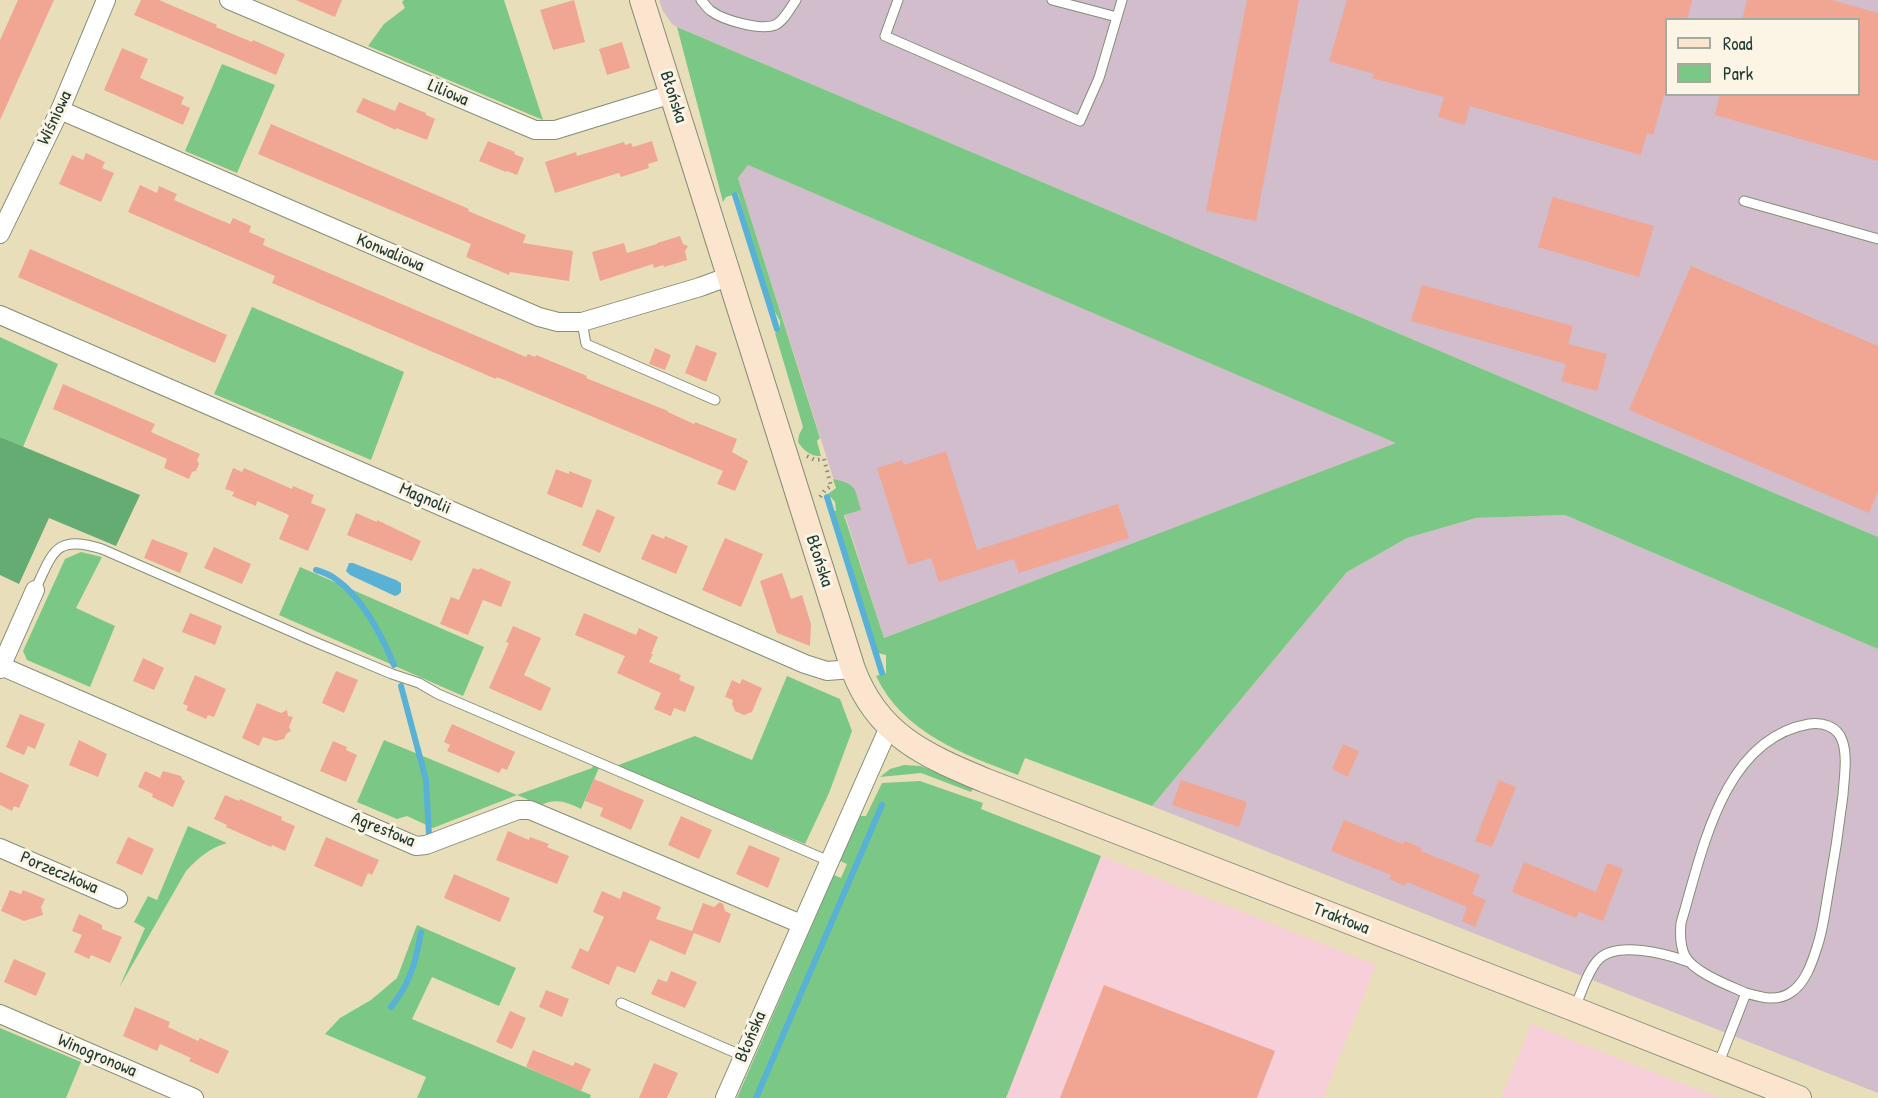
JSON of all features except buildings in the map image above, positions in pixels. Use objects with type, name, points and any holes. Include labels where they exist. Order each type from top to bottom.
[{"type":"street","name":"Wiśniowa","points":[[0,234],[60,111],[106,0]]},
{"type":"street","name":"Liliowa","points":[[229,0],[535,130],[555,130],[672,94]]},
{"type":"street","name":"Błońska","points":[[642,0],[853,669],[865,697],[889,727],[725,1098]]},
{"type":"street","name":"Konwaliowa","points":[[60,111],[539,317],[558,322],[582,322],[730,276]]},
{"type":"street","name":"Magnolii","points":[[0,315],[805,664],[827,671],[853,669]]},
{"type":"street","points":[[1,668],[35,590]]},
{"type":"street","name":"Agrestowa","points":[[1,668],[416,846],[518,810],[530,810],[801,924]]},
{"type":"street","name":"Traktowa","points":[[889,727],[933,758],[973,776],[1799,1098]]},
{"type":"street","name":"Porzeczkowa","points":[[0,848],[118,899]]},
{"type":"street","name":"Winogronowa","points":[[0,1014],[194,1098]]},
{"type":"lane","points":[[701,0],[711,10],[725,18],[766,27],[777,25],[796,0]]},
{"type":"lane","points":[[898,0],[885,36],[1080,121],[1099,78],[1122,0]]},
{"type":"lane","points":[[1052,0],[1118,17]]},
{"type":"lane","points":[[1744,201],[1878,239]]},
{"type":"lane","points":[[582,322],[586,344],[715,400]]},
{"type":"lane","points":[[35,590],[50,558],[62,546],[78,543],[102,549],[829,861]]},
{"type":"lane","points":[[1574,1009],[1592,968],[1599,958],[1608,953],[1631,951],[1668,954],[1689,962],[1724,984],[1766,999],[1780,998],[1791,993],[1806,974],[1818,945],[1839,836],[1845,777],[1843,741],[1837,731],[1829,725],[1814,723],[1794,727],[1777,735],[1761,747],[1744,765],[1724,795],[1711,824],[1681,923],[1680,936],[1684,955],[1689,962]]},
{"type":"lane","points":[[1718,1066],[1746,993]]},
{"type":"lane","points":[[621,1003],[743,1056]]},
{"type":"path","points":[[824,460],[830,483]]},
{"type":"shaded area","points":[[659,0],[1878,0],[1878,537],[677,27],[672,24]]},
{"type":"shaded area","points":[[748,165],[1397,443],[884,638],[738,178]]},
{"type":"shaded area","points":[[1565,515],[1878,649],[1878,1093],[1152,806],[1347,572],[1407,538],[1476,518]]},
{"type":"shaded area","points":[[1101,856],[1376,965],[1323,1098],[1006,1098]]},
{"type":"shaded area","points":[[1531,1024],[1719,1098],[1501,1098]]},
{"type":"green space","points":[[404,0],[504,0],[543,120],[368,46],[384,24],[405,8],[402,2]]},
{"type":"green space","points":[[677,27],[1878,537],[1878,649],[1565,515],[1476,518],[1407,538],[1347,572],[1152,806],[1025,758],[1018,775],[976,759],[936,739],[902,713],[876,676],[886,673],[886,655],[877,653],[833,513],[836,511],[835,502],[828,494],[836,488],[833,479],[848,484],[855,490],[861,510],[844,515],[884,638],[1396,443],[748,165],[738,178],[820,438],[817,441],[821,456],[808,452],[798,442],[803,427],[775,333],[780,330],[780,321],[775,312],[772,313],[738,193],[726,197],[723,202]]},
{"type":"green space","points":[[222,64],[275,85],[237,173],[185,151]]},
{"type":"green space","points":[[252,307],[404,372],[371,460],[214,394]]},
{"type":"green space","points":[[0,337],[58,364],[23,447],[0,437]]},
{"type":"green space","points":[[0,437],[140,495],[116,546],[49,518],[19,584],[0,575]]},
{"type":"green space","points":[[81,552],[102,557],[76,608],[115,626],[90,687],[27,660],[23,651],[65,559]]},
{"type":"green space","points":[[300,567],[484,647],[463,696],[279,615]]},
{"type":"green space","points":[[787,676],[840,699],[852,731],[829,793],[805,844],[616,766],[695,736],[752,760]]},
{"type":"green space","points":[[384,740],[517,795],[433,828],[407,816],[397,819],[357,802]]},
{"type":"green space","points":[[904,765],[921,766],[974,787],[971,792],[921,773],[880,777],[890,769]]},
{"type":"green space","points":[[593,766],[599,768],[581,809],[561,802],[541,805],[517,795]]},
{"type":"green space","points":[[920,781],[983,803],[981,809],[1101,856],[1006,1098],[737,1098],[834,875],[841,878],[847,864],[840,861],[860,816],[866,816],[882,783]]},
{"type":"green space","points":[[188,826],[227,843],[205,854],[186,871],[119,988],[145,928],[134,922],[148,896],[157,900]]},
{"type":"green space","points":[[417,925],[516,968],[499,1006],[432,977],[412,1019],[591,1095],[590,1098],[417,1098],[426,1077],[325,1034],[340,1018],[371,1000],[397,978]]},
{"type":"green space","points":[[0,1028],[81,1062],[66,1098],[0,1098]]},
{"type":"water","points":[[349,563],[396,580],[401,583],[401,592],[395,596],[350,575],[346,571]]},
{"type":"waterway","points":[[735,195],[777,329]]},
{"type":"waterway","points":[[827,497],[882,673]]},
{"type":"waterway","points":[[316,570],[335,578],[355,597],[384,642],[394,665]]},
{"type":"waterway","points":[[401,686],[426,780],[429,835]]},
{"type":"waterway","points":[[756,1098],[882,805]]},
{"type":"waterway","points":[[391,1007],[403,990],[411,972],[421,932]]}]
